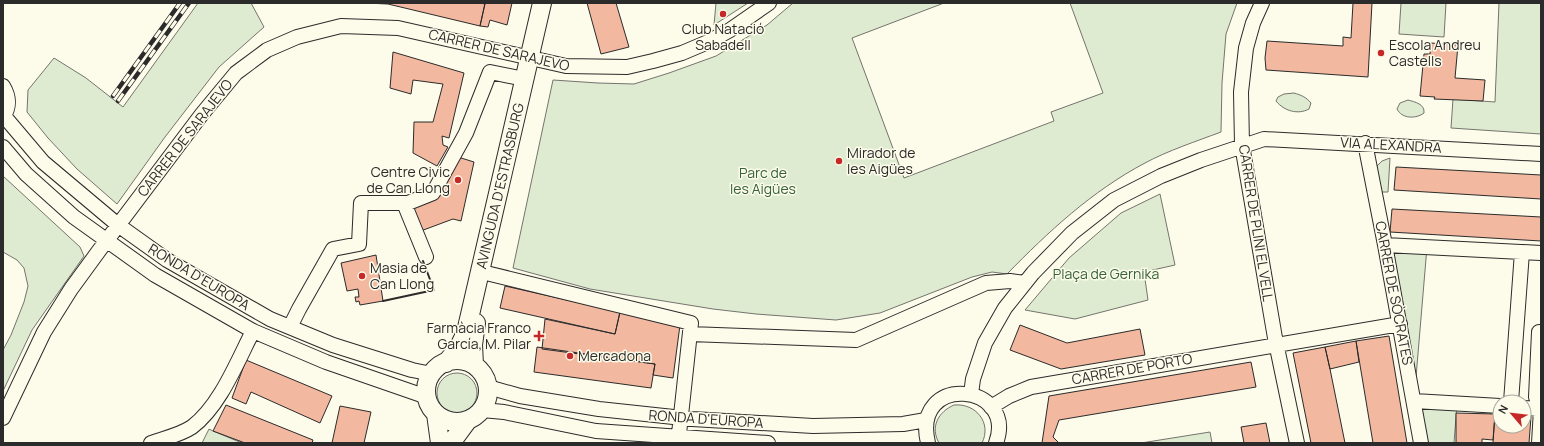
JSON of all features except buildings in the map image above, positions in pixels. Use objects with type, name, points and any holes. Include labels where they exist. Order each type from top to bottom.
[{"type":"main road","name":"AVINGUDA D'ESTRASBURG","points":[[474,366],[473,345],[475,328],[532,59],[542,3]]},
{"type":"main road","name":"AVINGUDA D'ESTRASBURG","points":[[439,368],[459,347],[466,332],[524,79],[532,59],[549,3]]},
{"type":"main road","points":[[451,443],[475,415],[488,399],[488,388],[485,378],[474,366],[461,360],[439,368],[428,383],[426,390],[429,404],[436,414],[451,422],[461,422],[475,415]]},
{"type":"main road","points":[[436,414],[440,443]]},
{"type":"street","name":"CARRER DE SARAJEVO","points":[[3,418],[44,332],[71,289],[202,114],[236,73],[268,50],[297,37],[340,26],[398,28],[532,59],[576,67],[628,67],[682,52],[708,42],[730,30],[769,3]]},
{"type":"street","name":"CARRER DE PLINI EL VELL","points":[[1262,3],[1253,23],[1246,48],[1241,92],[1242,145],[1277,344],[1297,443]]},
{"type":"street","points":[[290,327],[333,249],[359,244],[361,203],[404,203],[433,193],[466,133],[490,72],[524,79]]},
{"type":"street","name":"RONDA D'EUROPA","points":[[3,86],[8,100],[4,116],[43,162],[118,225],[167,260],[262,315],[333,346],[412,370],[439,368]]},
{"type":"street","name":"VIA ALEXANDRA","points":[[971,394],[973,379],[985,343],[1005,308],[1025,283],[1072,233],[1114,200],[1161,176],[1242,145],[1264,139],[1365,143],[1541,154]]},
{"type":"street","name":"CARRER DE SÒCRATES","points":[[1365,143],[1421,443]]},
{"type":"street","name":"RONDA D'EUROPA","points":[[3,147],[26,174],[74,217],[155,275],[253,331],[326,362],[427,397]]},
{"type":"street","points":[[404,203],[426,257]]},
{"type":"street","points":[[1385,245],[1541,253]]},
{"type":"street","points":[[1512,394],[1522,252]]},
{"type":"street","points":[[486,273],[691,323],[680,418],[679,440]]},
{"type":"street","points":[[690,334],[856,340],[986,282],[1010,281],[1025,283]]},
{"type":"street","name":"CARRER DE PORTO","points":[[991,407],[1009,396],[1031,387],[1400,324]]},
{"type":"street","points":[[152,443],[178,434],[192,427],[210,409],[225,386],[253,331]]},
{"type":"street","points":[[1516,331],[1540,332],[1536,397],[1541,409],[1539,443]]},
{"type":"street","name":"RONDA D'EUROPA","points":[[488,388],[520,396],[680,418],[813,426],[903,424],[926,420]]},
{"type":"street","points":[[928,443],[925,432],[926,420],[931,410],[939,401],[948,395],[971,394],[982,398],[991,407],[996,416],[999,426],[996,443]]},
{"type":"street","points":[[1414,401],[1492,406]]},
{"type":"street","name":"RONDA D'EUROPA","points":[[475,415],[504,412],[596,431],[679,440],[768,443]]},
{"type":"green space","points":[[198,3],[251,3],[264,27],[219,67],[165,137],[117,204],[77,169],[48,138],[27,112],[28,90],[54,58],[86,78],[123,107]]},
{"type":"green space","name":"Club Natació Sabadell","points":[[716,3],[748,3],[714,25]]},
{"type":"green space","name":"Parc de les Aigües","points":[[793,3],[944,3],[852,38],[904,178],[1054,121],[1051,112],[1103,93],[1070,3],[1237,3],[1226,34],[1222,83],[1221,132],[1182,146],[1154,159],[1107,186],[1072,213],[1038,243],[1007,274],[992,272],[972,277],[880,313],[836,320],[713,309],[590,289],[513,268],[553,80],[634,84],[669,73],[716,56],[767,25]]},
{"type":"green space","points":[[1401,3],[1446,3],[1444,37],[1399,34]]},
{"type":"green space","points":[[1499,3],[1541,3],[1541,134],[1451,128],[1453,99],[1495,102]]},
{"type":"green space","points":[[1294,93],[1303,96],[1311,103],[1309,109],[1300,112],[1291,111],[1287,110],[1276,101],[1278,97],[1284,94]]},
{"type":"green space","points":[[1408,100],[1421,105],[1424,113],[1413,117],[1402,115],[1397,109],[1400,103]]},
{"type":"green space","points":[[1390,158],[1388,192],[1378,192],[1376,167],[1382,161]]},
{"type":"green space","points":[[3,176],[80,247],[84,256],[32,330],[3,391],[3,350],[11,335],[24,302],[28,286],[24,268],[17,260],[3,252]]},
{"type":"green space","name":"Plaça de Gernika","points":[[1160,194],[1175,265],[1144,272],[1148,300],[1075,319],[1025,310],[1069,258],[1121,213]]},
{"type":"green space","points":[[1385,245],[1427,247],[1414,401],[1457,404],[1454,443],[1421,443]]},
{"type":"green space","points":[[453,373],[461,373],[468,376],[474,382],[477,393],[474,404],[468,410],[461,413],[453,413],[446,410],[440,404],[437,397],[437,389],[440,382],[446,376]]},
{"type":"green space","points":[[954,405],[969,407],[980,416],[985,428],[985,436],[982,443],[939,443],[935,431],[937,421],[948,408]]},
{"type":"green space","points":[[209,429],[213,431],[242,443],[202,443]]},
{"type":"green space","points":[[1210,432],[1212,443],[1141,443]]},
{"type":"railway","points":[[113,96],[180,3]]},
{"type":"railway","points":[[118,101],[189,3]]},
{"type":"wall","points":[[383,301],[434,290],[423,261]]},
{"type":"place","name":"Club Natació Sabadell","points":[[723,14]]},
{"type":"place","name":"Escola Andreu Castells","points":[[1381,53]]},
{"type":"place","name":"Mirador de les Aigües","points":[[839,161]]},
{"type":"place","name":"Centre Civic de Can Llong","points":[[458,180]]},
{"type":"place","name":"Masia de Can Llong","points":[[362,276]]},
{"type":"place","name":"Farmàcia Franco García, M. Pilar","points":[[539,336]]},
{"type":"place","name":"Mercadona","points":[[570,356]]}]
